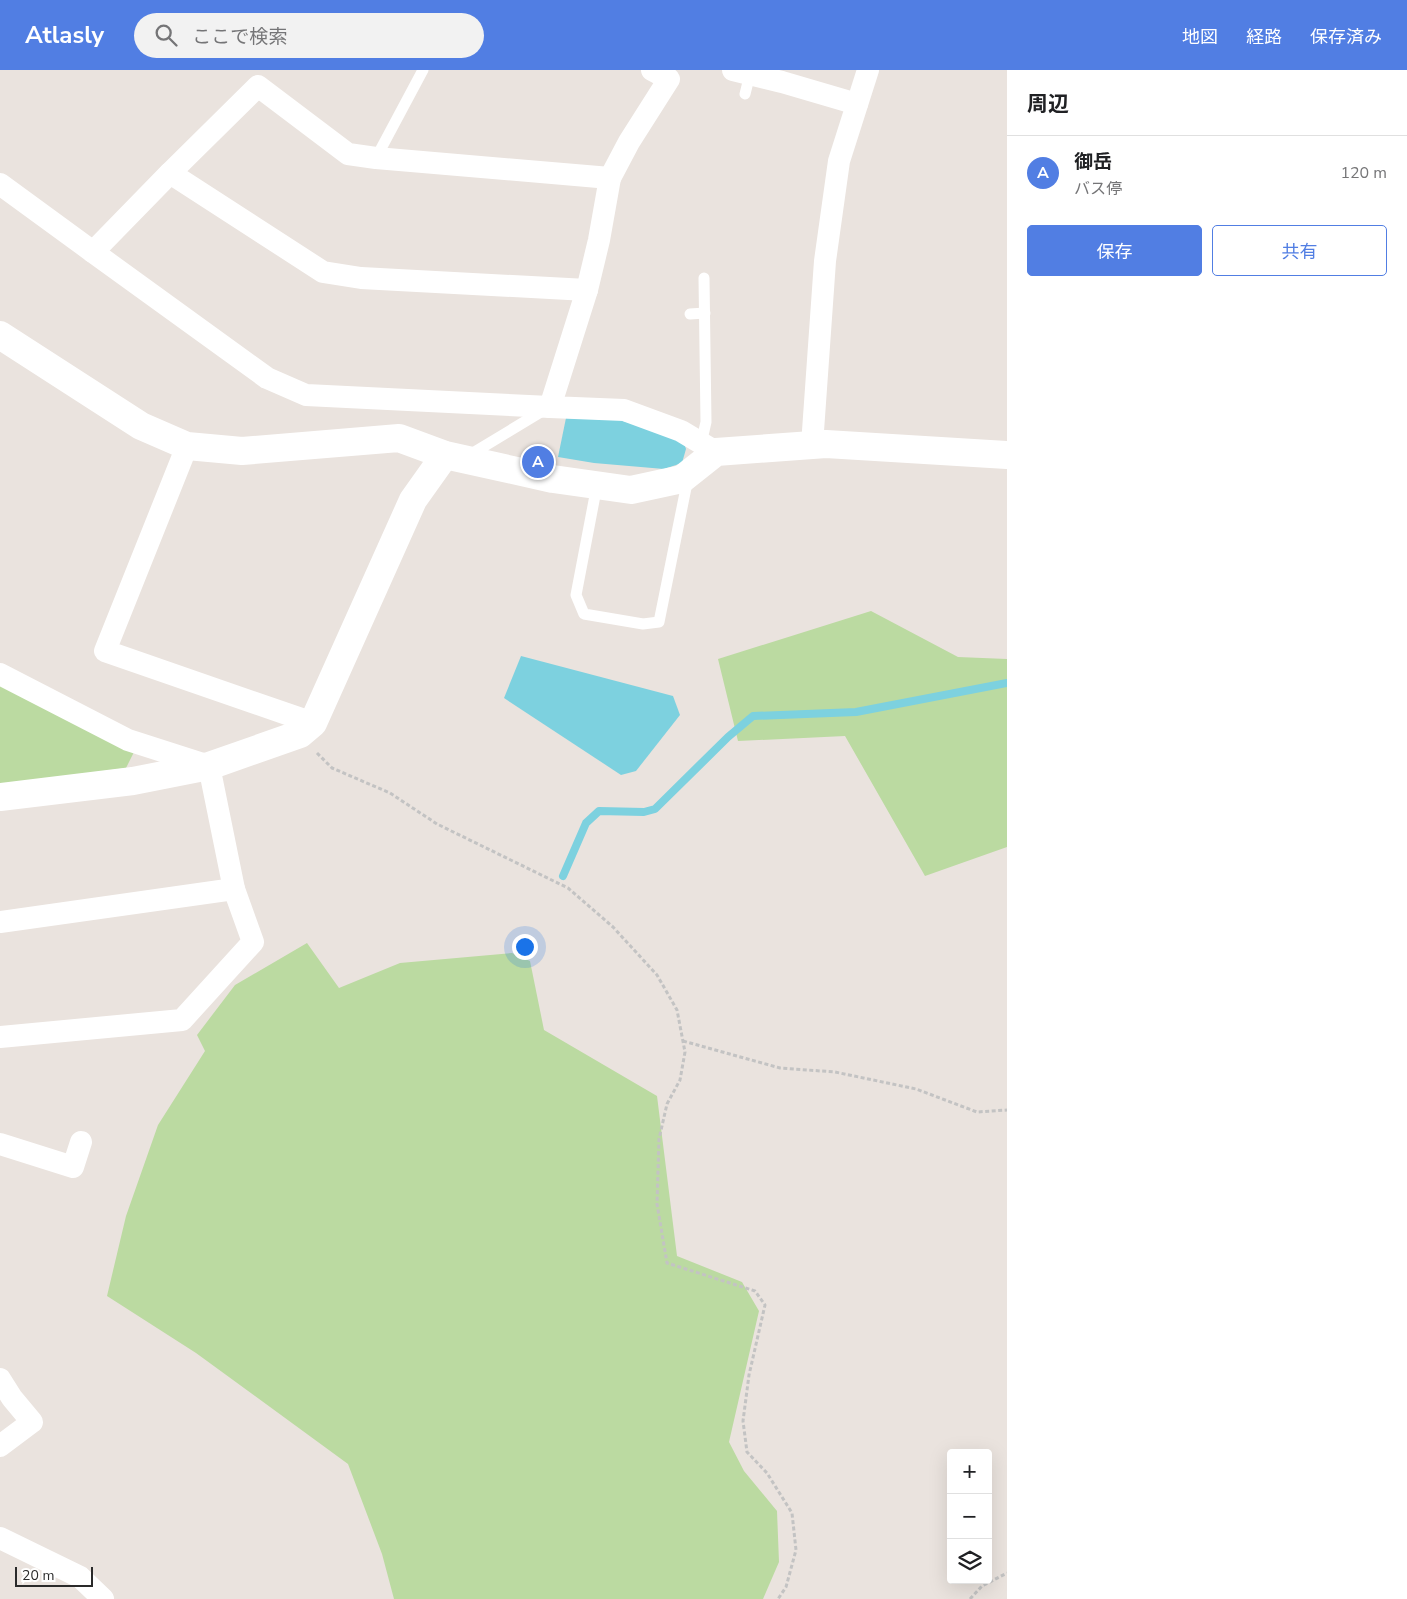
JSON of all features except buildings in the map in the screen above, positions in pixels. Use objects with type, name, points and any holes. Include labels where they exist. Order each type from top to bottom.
[{"type":"street","points":[[812,445],[826,252],[839,161],[868,70]]},
{"type":"street","points":[[550,407],[587,290],[599,240],[610,178],[667,73]]},
{"type":"street","points":[[93,252],[261,78],[348,154],[610,178]]},
{"type":"street","points":[[743,79],[782,82],[857,104]]},
{"type":"street","points":[[170,173],[324,272],[361,278],[587,290]]},
{"type":"street","points":[[0,184],[267,378],[306,395],[624,410],[681,431],[709,448],[826,444],[1007,455]]},
{"type":"street","points":[[0,335],[141,426],[187,446],[242,450],[398,438],[454,457],[553,479],[631,490],[682,479],[709,448]]},
{"type":"street","points":[[187,446],[105,651],[307,728]]},
{"type":"street","points":[[0,797],[133,780],[209,766],[307,728],[413,500],[454,457]]},
{"type":"street","points":[[0,674],[128,740],[209,766]]},
{"type":"street","points":[[0,1037],[182,1020],[253,942],[234,889],[209,766]]},
{"type":"street","points":[[0,922],[234,889]]},
{"type":"street","points":[[0,1144],[73,1167],[81,1142]]},
{"type":"street","points":[[0,1380],[32,1422],[0,1446]]},
{"type":"street","points":[[0,1538],[80,1577],[103,1599]]},
{"type":"lane","points":[[376,158],[423,70]]},
{"type":"lane","points":[[704,278],[706,422],[709,448]]},
{"type":"lane","points":[[690,314],[705,313]]},
{"type":"lane","points":[[454,457],[550,407]]},
{"type":"lane","points":[[597,485],[576,596],[584,614],[643,624],[659,622],[686,488],[685,477]]},
{"type":"path","points":[[307,728],[332,768],[390,792],[437,824],[503,858],[568,888],[613,927],[658,975],[677,1010],[685,1052],[680,1080],[667,1104],[659,1139],[658,1204],[667,1263],[755,1291],[765,1305],[749,1375],[743,1421],[747,1452],[767,1473],[792,1513],[796,1550],[786,1587],[778,1599]]},
{"type":"path","points":[[683,1041],[780,1068],[835,1072],[916,1089],[977,1112],[1007,1110]]},
{"type":"path","points":[[970,1599],[982,1586],[1007,1573]]},
{"type":"green space","points":[[871,611],[958,657],[1007,659],[1007,847],[925,876],[845,736],[738,741],[718,659]]},
{"type":"green space","points":[[0,683],[136,748],[126,768],[0,785]]},
{"type":"green space","points":[[307,943],[339,988],[400,963],[512,953],[530,961],[544,1030],[657,1096],[677,1256],[742,1282],[759,1311],[729,1442],[744,1471],[777,1511],[779,1562],[763,1599],[394,1599],[382,1554],[348,1464],[196,1353],[107,1296],[126,1216],[158,1125],[205,1051],[197,1035],[235,985]]},
{"type":"water","points":[[566,418],[620,420],[683,440],[686,449],[682,463],[664,469],[594,463],[558,457]]},
{"type":"water","points":[[521,656],[673,696],[680,715],[636,771],[621,775],[504,698]]},
{"type":"waterway","points":[[563,876],[586,823],[599,811],[644,812],[655,809],[728,737],[753,716],[856,712],[1007,683]]},
{"type":"place","name":"御岳","points":[[538,462]]}]
